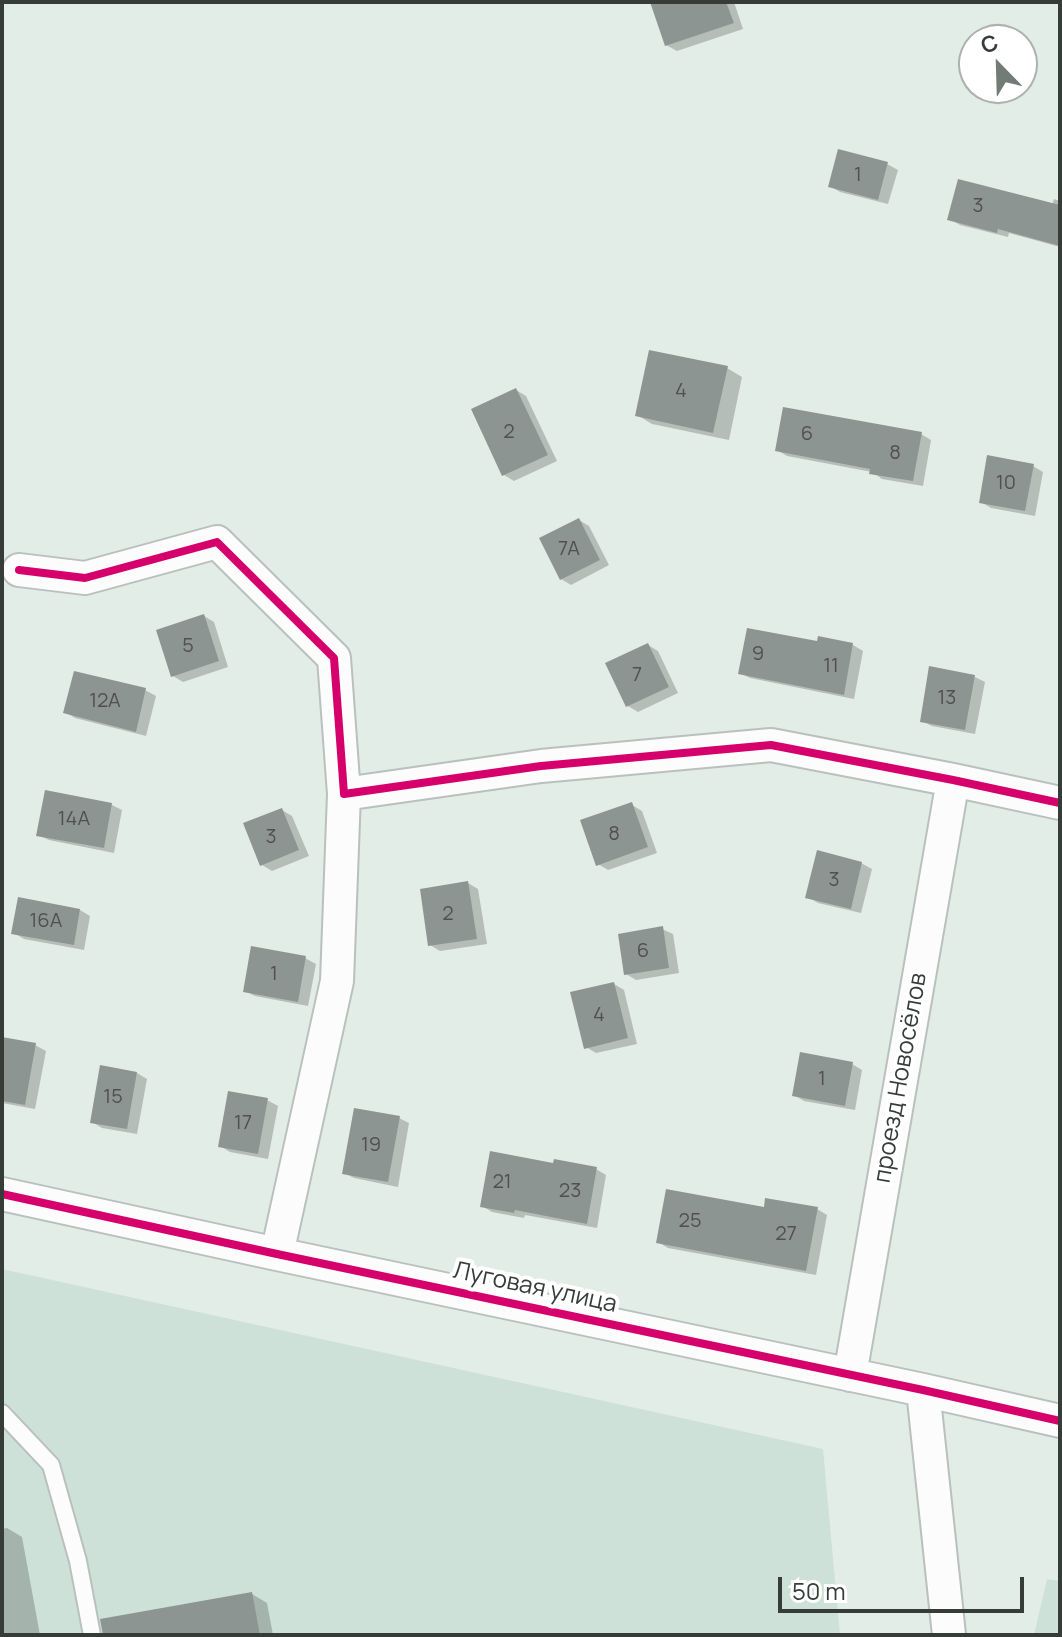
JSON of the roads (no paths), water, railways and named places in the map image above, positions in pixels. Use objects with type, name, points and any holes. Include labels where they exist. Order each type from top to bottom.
[{"type":"street","points":[[19,570],[85,578],[217,542],[334,658],[344,794],[337,981],[277,1254]]},
{"type":"street","points":[[344,794],[541,766],[771,745],[1060,803]]},
{"type":"street","name":"проезд Новосёлов","points":[[850,1375],[953,780]]},
{"type":"street","name":"Луговая улица","points":[[2,1194],[1060,1421]]},
{"type":"street","points":[[923,1390],[949,1635]]},
{"type":"lane","points":[[2,1413],[51,1465],[78,1561],[92,1635]]}]
